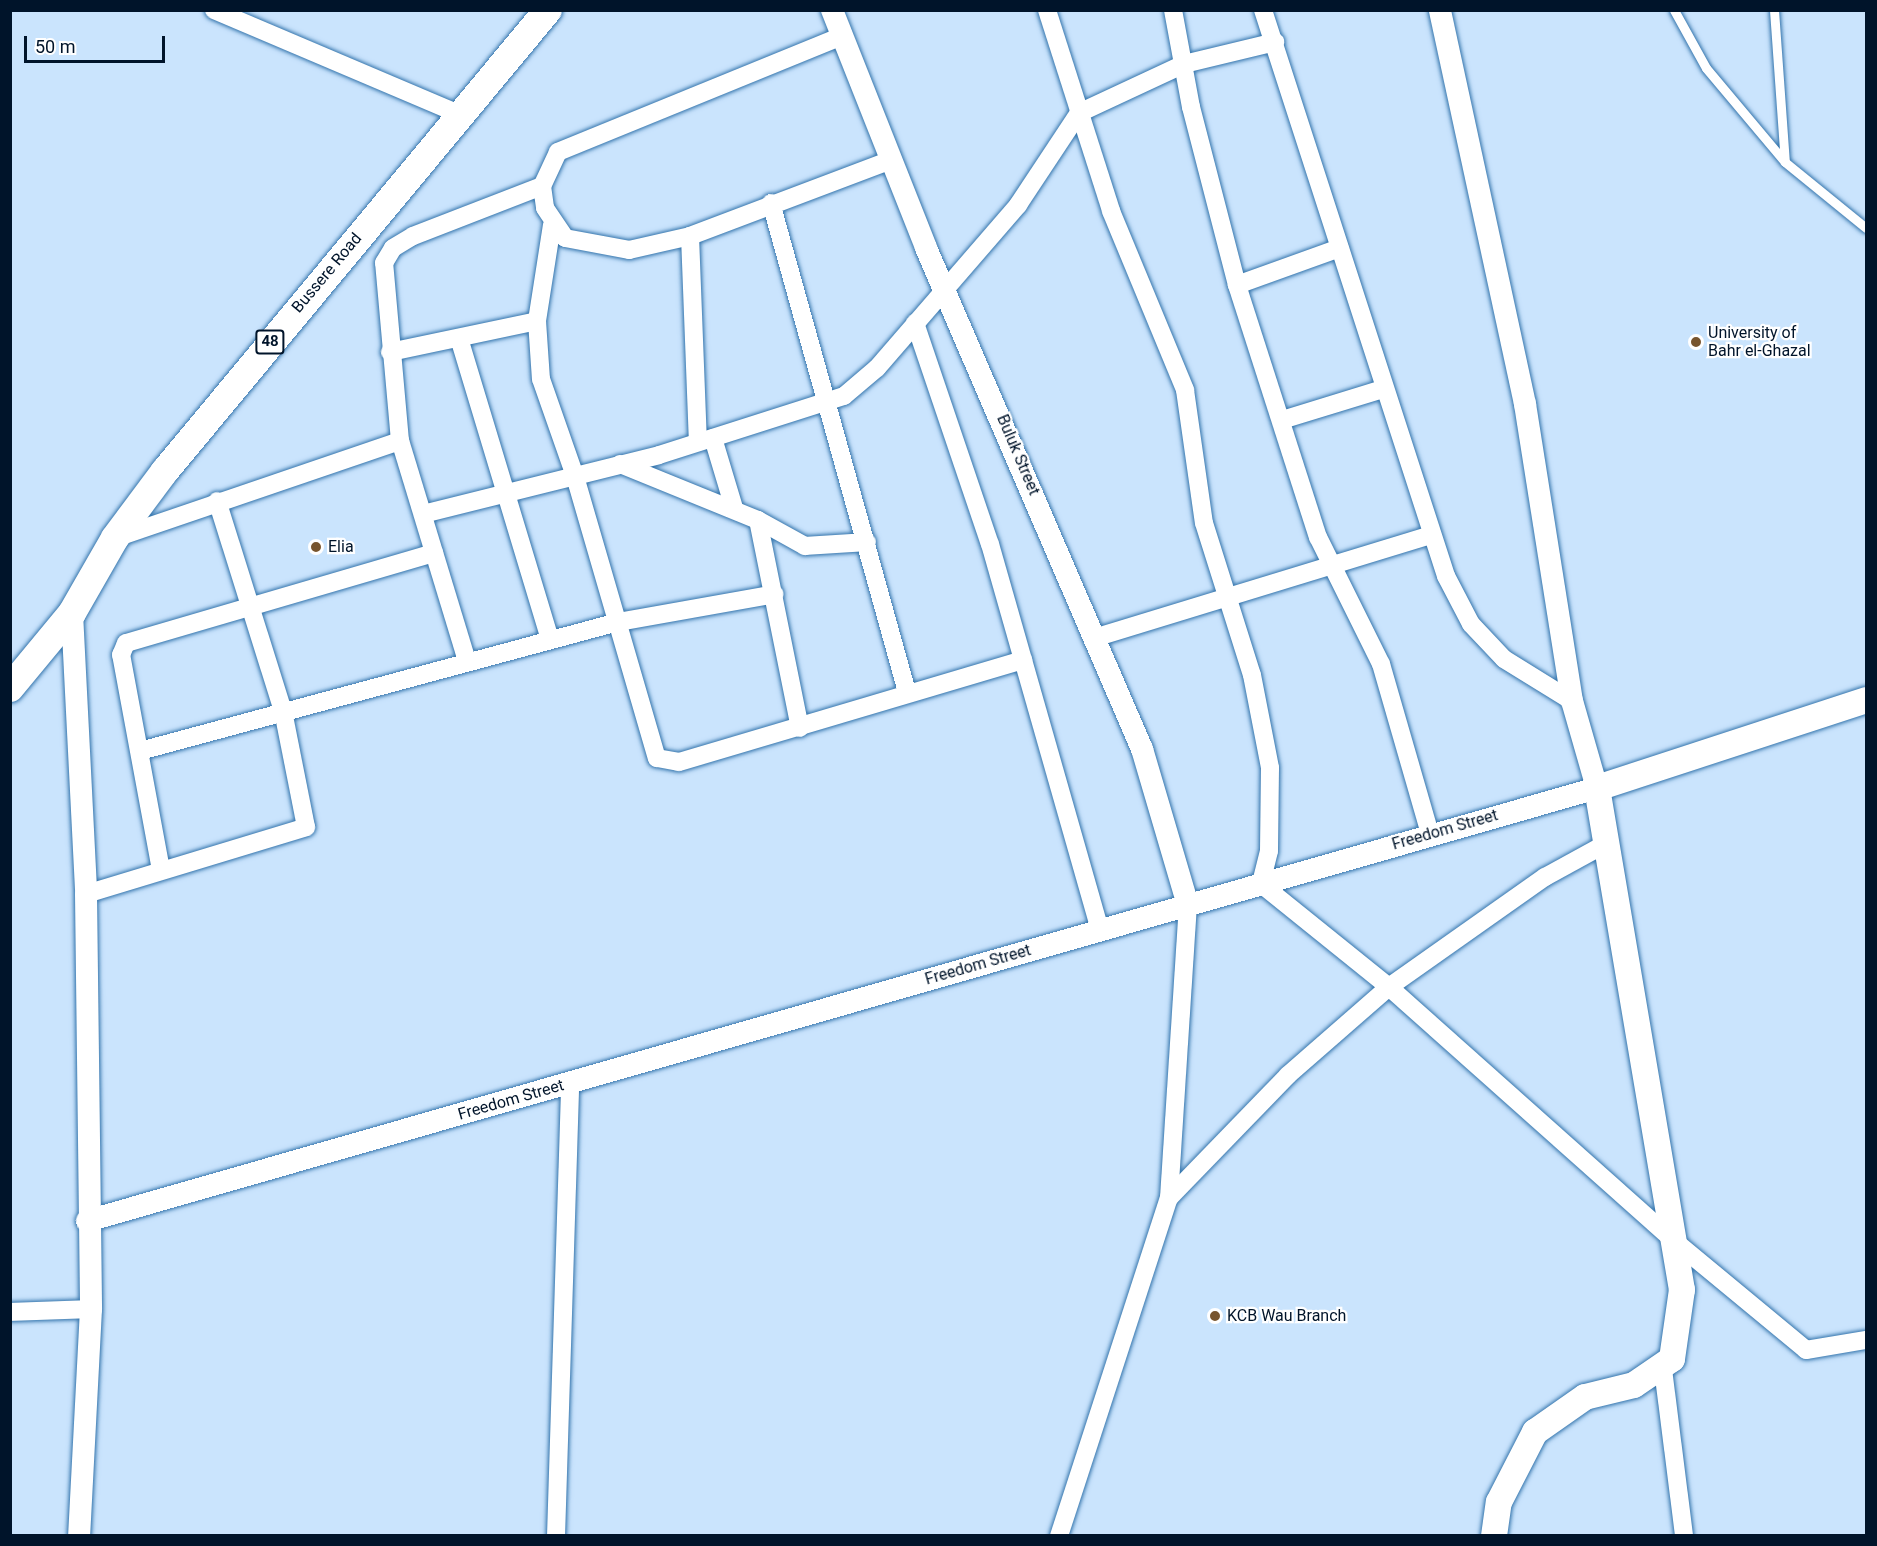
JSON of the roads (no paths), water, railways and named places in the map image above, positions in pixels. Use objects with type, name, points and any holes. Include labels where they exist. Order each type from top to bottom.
[{"type":"main road","name":"Bussere Road","points":[[10,688],[72,613],[115,538],[220,402],[548,10]]},
{"type":"main road","name":"Freedom Street","points":[[1597,788],[1866,700]]},
{"type":"main road","points":[[1494,1536],[1499,1502],[1535,1432],[1585,1396],[1634,1385],[1663,1369],[1672,1359],[1682,1290],[1609,842],[1597,788]]},
{"type":"street","points":[[214,10],[459,114]]},
{"type":"street","name":"Buluk Street","points":[[832,10],[891,160],[1094,638],[1166,816],[1188,905]]},
{"type":"street","points":[[1047,10],[1111,211],[1185,390],[1204,523],[1252,675],[1270,768],[1269,851],[1261,884],[1389,987],[1672,1239],[1806,1350],[1866,1340]]},
{"type":"street","points":[[1173,10],[1237,285],[1331,567],[1381,664],[1430,834]]},
{"type":"street","points":[[1263,10],[1430,535],[1471,624],[1504,659],[1572,701]]},
{"type":"street","points":[[1440,10],[1525,404],[1572,701],[1597,788]]},
{"type":"street","points":[[842,36],[558,152],[542,186],[552,225],[537,321],[541,379],[574,473],[618,622],[650,748],[657,758],[679,762],[800,728],[908,692],[1023,660]]},
{"type":"street","points":[[423,514],[503,490],[620,464],[705,440],[828,402],[859,386],[1039,179],[1079,113],[1184,64],[1275,42]]},
{"type":"street","points":[[552,225],[565,238],[609,250],[690,236],[771,203],[891,160]]},
{"type":"street","points":[[467,662],[400,441],[390,352],[384,263],[393,248],[542,186]]},
{"type":"street","points":[[771,203],[908,692]]},
{"type":"street","points":[[690,236],[705,440],[734,508]]},
{"type":"street","points":[[1237,285],[1340,248]]},
{"type":"street","points":[[390,352],[537,321]]},
{"type":"street","points":[[915,323],[1023,660],[1100,930]]},
{"type":"street","points":[[459,338],[550,640]]},
{"type":"street","points":[[1282,420],[1383,389]]},
{"type":"street","points":[[115,538],[217,501],[400,441]]},
{"type":"street","points":[[620,464],[734,508],[805,546],[867,542]]},
{"type":"street","points":[[86,894],[306,827],[283,711],[252,605],[217,501]]},
{"type":"street","points":[[758,520],[775,594],[800,728]]},
{"type":"street","points":[[1094,638],[1227,600],[1430,535]]},
{"type":"street","points":[[161,870],[122,655],[126,643],[434,553]]},
{"type":"street","points":[[141,751],[618,622],[775,594]]},
{"type":"street","points":[[72,613],[86,894],[87,1221],[90,1309],[79,1536]]},
{"type":"street","name":"Freedom Street","points":[[87,1221],[1430,834],[1597,788]]},
{"type":"street","points":[[1169,1198],[1288,1075],[1389,987],[1545,877],[1609,842]]},
{"type":"street","points":[[1059,1536],[1169,1198],[1188,905]]},
{"type":"street","points":[[556,1536],[570,1083]]},
{"type":"street","points":[[10,1312],[90,1309]]},
{"type":"street","points":[[1663,1369],[1684,1536]]},
{"type":"lane","points":[[1674,10],[1706,68],[1785,162],[1866,228]]},
{"type":"lane","points":[[1774,10],[1785,162]]},
{"type":"place","name":"University of Bahr el-Ghazal","points":[[1696,342]]},
{"type":"place","name":"Elia","points":[[316,547]]},
{"type":"place","name":"KCB Wau Branch","points":[[1215,1316]]}]
